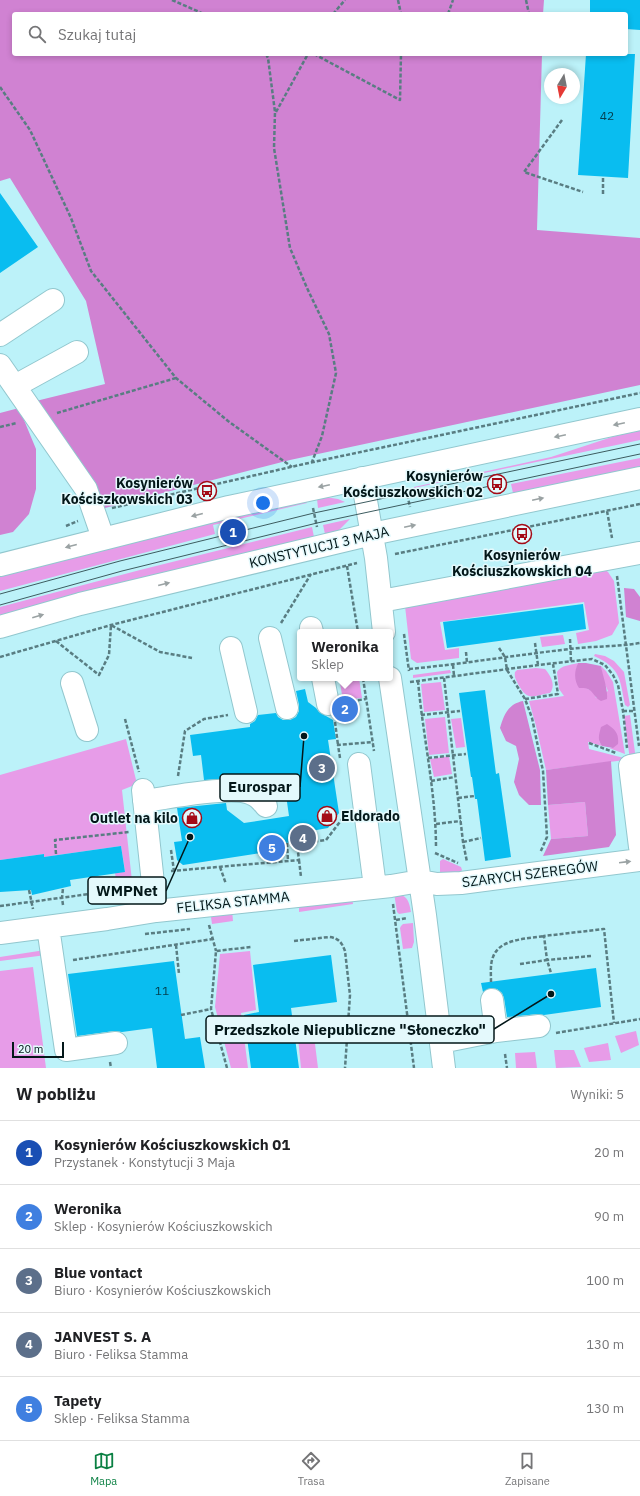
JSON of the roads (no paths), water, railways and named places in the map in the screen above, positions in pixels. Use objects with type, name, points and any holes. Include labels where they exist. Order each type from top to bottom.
[{"type":"street","points":[[0,335],[52,300]]},
{"type":"street","points":[[15,386],[77,352]]},
{"type":"street","points":[[0,364],[86,489],[103,538]]},
{"type":"street","points":[[0,565],[229,507],[640,420]]},
{"type":"street","points":[[362,478],[376,558],[384,629]]},
{"type":"street","name":"KONSTYTUCJI 3 MAJA","points":[[0,627],[80,604],[372,534],[640,478]]},
{"type":"street","points":[[381,601],[639,553]]},
{"type":"street","points":[[275,632],[287,708]]},
{"type":"street","points":[[231,648],[246,712]]},
{"type":"street","points":[[399,674],[428,882],[444,1068]]},
{"type":"street","points":[[323,681],[331,711]]},
{"type":"street","points":[[72,683],[87,730]]},
{"type":"street","points":[[635,759],[640,847]]},
{"type":"street","points":[[350,762],[375,887]]},
{"type":"street","points":[[156,911],[145,880],[144,796],[230,790],[252,793],[260,798],[266,806]]},
{"type":"street","name":"SZARYCH SZEREGÓW","points":[[428,882],[461,883],[640,860]]},
{"type":"street","name":"FELIKSA STAMMA","points":[[0,933],[156,911],[428,882]]},
{"type":"street","points":[[48,927],[66,1050],[116,1043]]},
{"type":"street","points":[[492,1000],[496,1031]]},
{"type":"street","points":[[441,1042],[496,1031],[539,1026]]},
{"type":"tram line","points":[[0,594],[120,561],[314,513],[640,444]]},
{"type":"tram line","points":[[0,605],[122,571],[317,523],[640,454]]},
{"type":"place","name":"Kosynierów Kościuszkowskich 02","points":[[497,484]]},
{"type":"place","name":"Kosynierów Kościszkowskich 03","points":[[207,491]]},
{"type":"place","name":"Kosynierów Kościuszkowskich 01","points":[[233,532]]},
{"type":"place","name":"Kosynierów Kościuszkowskich 04","points":[[522,534]]},
{"type":"place","name":"Weronika","points":[[345,709]]},
{"type":"place","name":"Eurospar","points":[[304,736]]},
{"type":"place","name":"Blue vontact","points":[[322,768]]},
{"type":"place","name":"Eldorado","points":[[327,816]]},
{"type":"place","name":"Outlet na kilo","points":[[192,818]]},
{"type":"place","name":"WMPNet","points":[[190,837]]},
{"type":"place","name":"JANVEST S. A","points":[[303,838]]},
{"type":"place","name":"Tapety","points":[[272,848]]},
{"type":"place","name":"Przedszkole Niepubliczne \"Słoneczko\"","points":[[551,994]]}]
